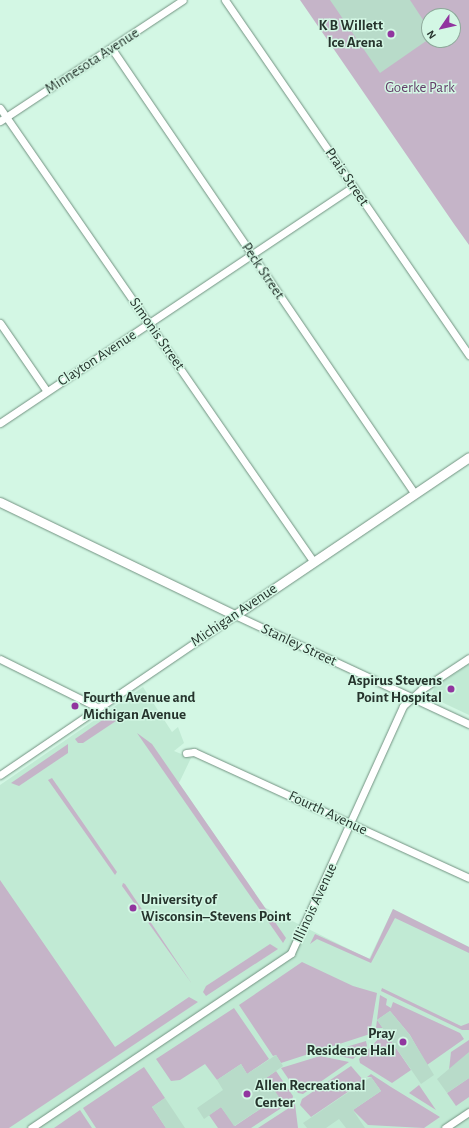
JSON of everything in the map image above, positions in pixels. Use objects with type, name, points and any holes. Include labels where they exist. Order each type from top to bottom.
[{"type":"street","name":"Minnesota Avenue","points":[[3,119],[112,49],[183,0]]},
{"type":"street","name":"Prais Street","points":[[225,0],[469,355]]},
{"type":"street","name":"Peck Street","points":[[112,49],[415,494]]},
{"type":"street","name":"Simonis Street","points":[[0,108],[3,119],[150,324],[313,561]]},
{"type":"street","name":"Clayton Avenue","points":[[0,424],[46,390],[150,324],[353,187]]},
{"type":"street","points":[[0,323],[46,390]]},
{"type":"street","name":"Michigan Avenue","points":[[0,775],[313,561],[469,457]]},
{"type":"street","name":"Stanley Street","points":[[0,502],[235,615],[469,724]]},
{"type":"street","name":"Illinois Avenue","points":[[31,1128],[291,953],[352,823],[403,706],[469,658]]},
{"type":"street","points":[[0,660],[99,708]]},
{"type":"street","name":"Fourth Avenue","points":[[186,753],[194,752],[352,823],[469,878]]},
{"type":"street","points":[[445,1128],[469,1112]]},
{"type":"shaded area","name":"Aspirus Stevens Point Hospital","points":[[469,664],[469,715],[435,699],[432,693],[435,687]]},
{"type":"shaded area","name":"University of Wisconsin–Stevens Point","points":[[143,687],[172,732],[178,727],[184,743],[174,751],[191,758],[179,783],[264,907],[369,959],[393,909],[469,947],[469,1128],[0,1128],[0,785]]},
{"type":"green space","name":"Goerke Park","points":[[300,0],[469,0],[469,245],[454,224]]},
{"type":"green space","points":[[114,712],[125,715],[83,743],[78,743],[75,739]]},
{"type":"green space","points":[[137,733],[152,744],[286,938],[283,943]]},
{"type":"green space","points":[[68,744],[68,753],[19,786],[11,783]]},
{"type":"green space","points":[[52,778],[117,872],[115,875],[48,780]]},
{"type":"green space","points":[[0,880],[115,1047],[189,997],[198,1002],[9,1128],[0,1128]]},
{"type":"green space","points":[[123,883],[125,884],[192,984],[122,886]]},
{"type":"green space","points":[[393,909],[469,947],[469,953],[395,918],[371,963],[317,939],[310,944],[315,934],[370,959]]},
{"type":"green space","points":[[270,944],[278,949],[206,996],[203,992],[206,986]]},
{"type":"green space","points":[[302,962],[353,986],[377,993],[370,1034],[281,1063],[276,1055],[273,1056],[239,1005]]},
{"type":"green space","points":[[382,988],[461,1026],[469,1023],[469,1030],[462,1030],[381,991]]},
{"type":"green space","points":[[380,995],[387,999],[386,1005],[391,1008],[393,1002],[460,1033],[464,1039],[427,1065],[410,1035],[390,1011],[377,1020],[383,1028],[376,1028]]},
{"type":"green space","points":[[234,1008],[269,1059],[247,1074],[241,1064],[217,1080],[205,1064],[180,1080],[171,1081],[156,1059]]},
{"type":"green space","points":[[385,1032],[411,1070],[392,1083],[360,1063],[359,1059]]},
{"type":"green space","points":[[469,1040],[469,1053],[449,1070],[451,1052]]},
{"type":"green space","points":[[366,1041],[367,1046],[353,1059],[326,1053]]},
{"type":"green space","points":[[320,1056],[349,1062],[303,1094],[298,1093],[281,1068]]},
{"type":"green space","points":[[351,1066],[364,1081],[311,1117],[300,1105],[302,1099]]},
{"type":"green space","points":[[144,1067],[165,1098],[152,1107],[166,1128],[96,1128],[83,1108]]},
{"type":"green space","points":[[276,1071],[293,1096],[292,1101],[251,1128],[218,1128],[209,1115],[221,1107],[235,1126],[278,1097],[266,1078]]},
{"type":"green space","points":[[371,1074],[440,1117],[424,1128],[368,1125],[353,1110],[381,1091],[371,1077],[367,1077]]},
{"type":"green space","points":[[469,1078],[469,1097],[456,1106],[447,1093]]},
{"type":"green space","points":[[419,1085],[436,1110],[409,1093]]},
{"type":"green space","points":[[295,1104],[298,1128],[258,1128]]},
{"type":"green space","points":[[80,1110],[92,1128],[54,1128]]},
{"type":"building","name":"K B Willett Ice Arena","points":[[330,0],[410,0],[421,17],[421,45],[380,73]]},
{"type":"building","name":"Pray Residence Hall","points":[[390,1011],[409,1034],[434,1075],[421,1084],[377,1020]]},
{"type":"building","points":[[469,1052],[469,1078],[447,1093],[437,1079]]},
{"type":"building","name":"Allen Recreational Center","points":[[276,1055],[283,1066],[266,1078],[279,1097],[234,1126],[221,1107],[204,1119],[197,1108],[223,1090],[217,1080],[241,1064],[247,1074]]},
{"type":"building","points":[[371,1077],[381,1091],[353,1110],[365,1128],[346,1128],[339,1119],[326,1128],[307,1128],[303,1123]]},
{"type":"building","points":[[165,1098],[185,1128],[166,1128],[152,1107]]},
{"type":"place","name":"K B Willett Ice Arena","points":[[391,34]]},
{"type":"place","name":"Aspirus Stevens Point Hospital","points":[[451,689]]},
{"type":"place","name":"Fourth Avenue and Michigan Avenue","points":[[75,706]]},
{"type":"place","name":"University of Wisconsin–Stevens Point","points":[[133,908]]},
{"type":"place","name":"Pray Residence Hall","points":[[403,1042]]},
{"type":"place","name":"Allen Recreational Center","points":[[247,1094]]}]
